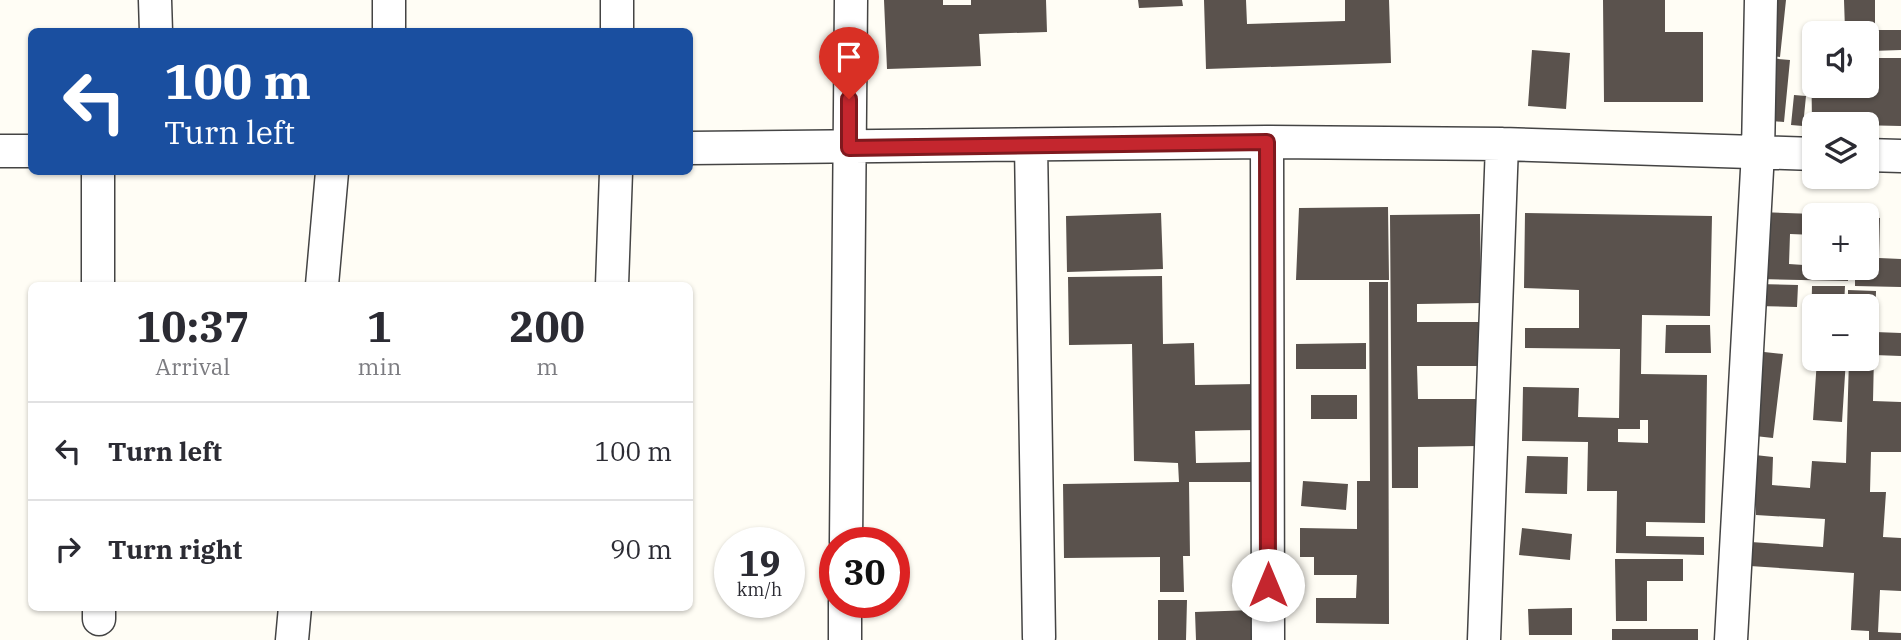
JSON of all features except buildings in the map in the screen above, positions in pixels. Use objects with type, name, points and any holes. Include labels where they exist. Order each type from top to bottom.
[{"type":"street","points":[[155,0],[156,28]]},
{"type":"street","points":[[389,0],[389,28]]},
{"type":"street","points":[[617,0],[617,28]]},
{"type":"street","points":[[846,527],[851,0]]},
{"type":"street","points":[[1731,640],[1758,152],[1761,0]]},
{"type":"street","points":[[693,148],[1267,142],[1502,144],[1802,154]]},
{"type":"street","points":[[1267,142],[1268,640]]},
{"type":"street","points":[[1484,640],[1502,144]]},
{"type":"street","points":[[1031,145],[1039,637]]},
{"type":"street","points":[[0,151],[28,151]]},
{"type":"street","points":[[1879,155],[1901,156]]},
{"type":"street","points":[[98,175],[98,282]]},
{"type":"street","points":[[322,282],[332,175]]},
{"type":"street","points":[[612,282],[616,175]]},
{"type":"street","points":[[292,640],[295,611]]},
{"type":"street","points":[[845,618],[845,640]]},
{"type":"route","points":[[849,99],[849,148],[1267,142],[1268,585]]}]
